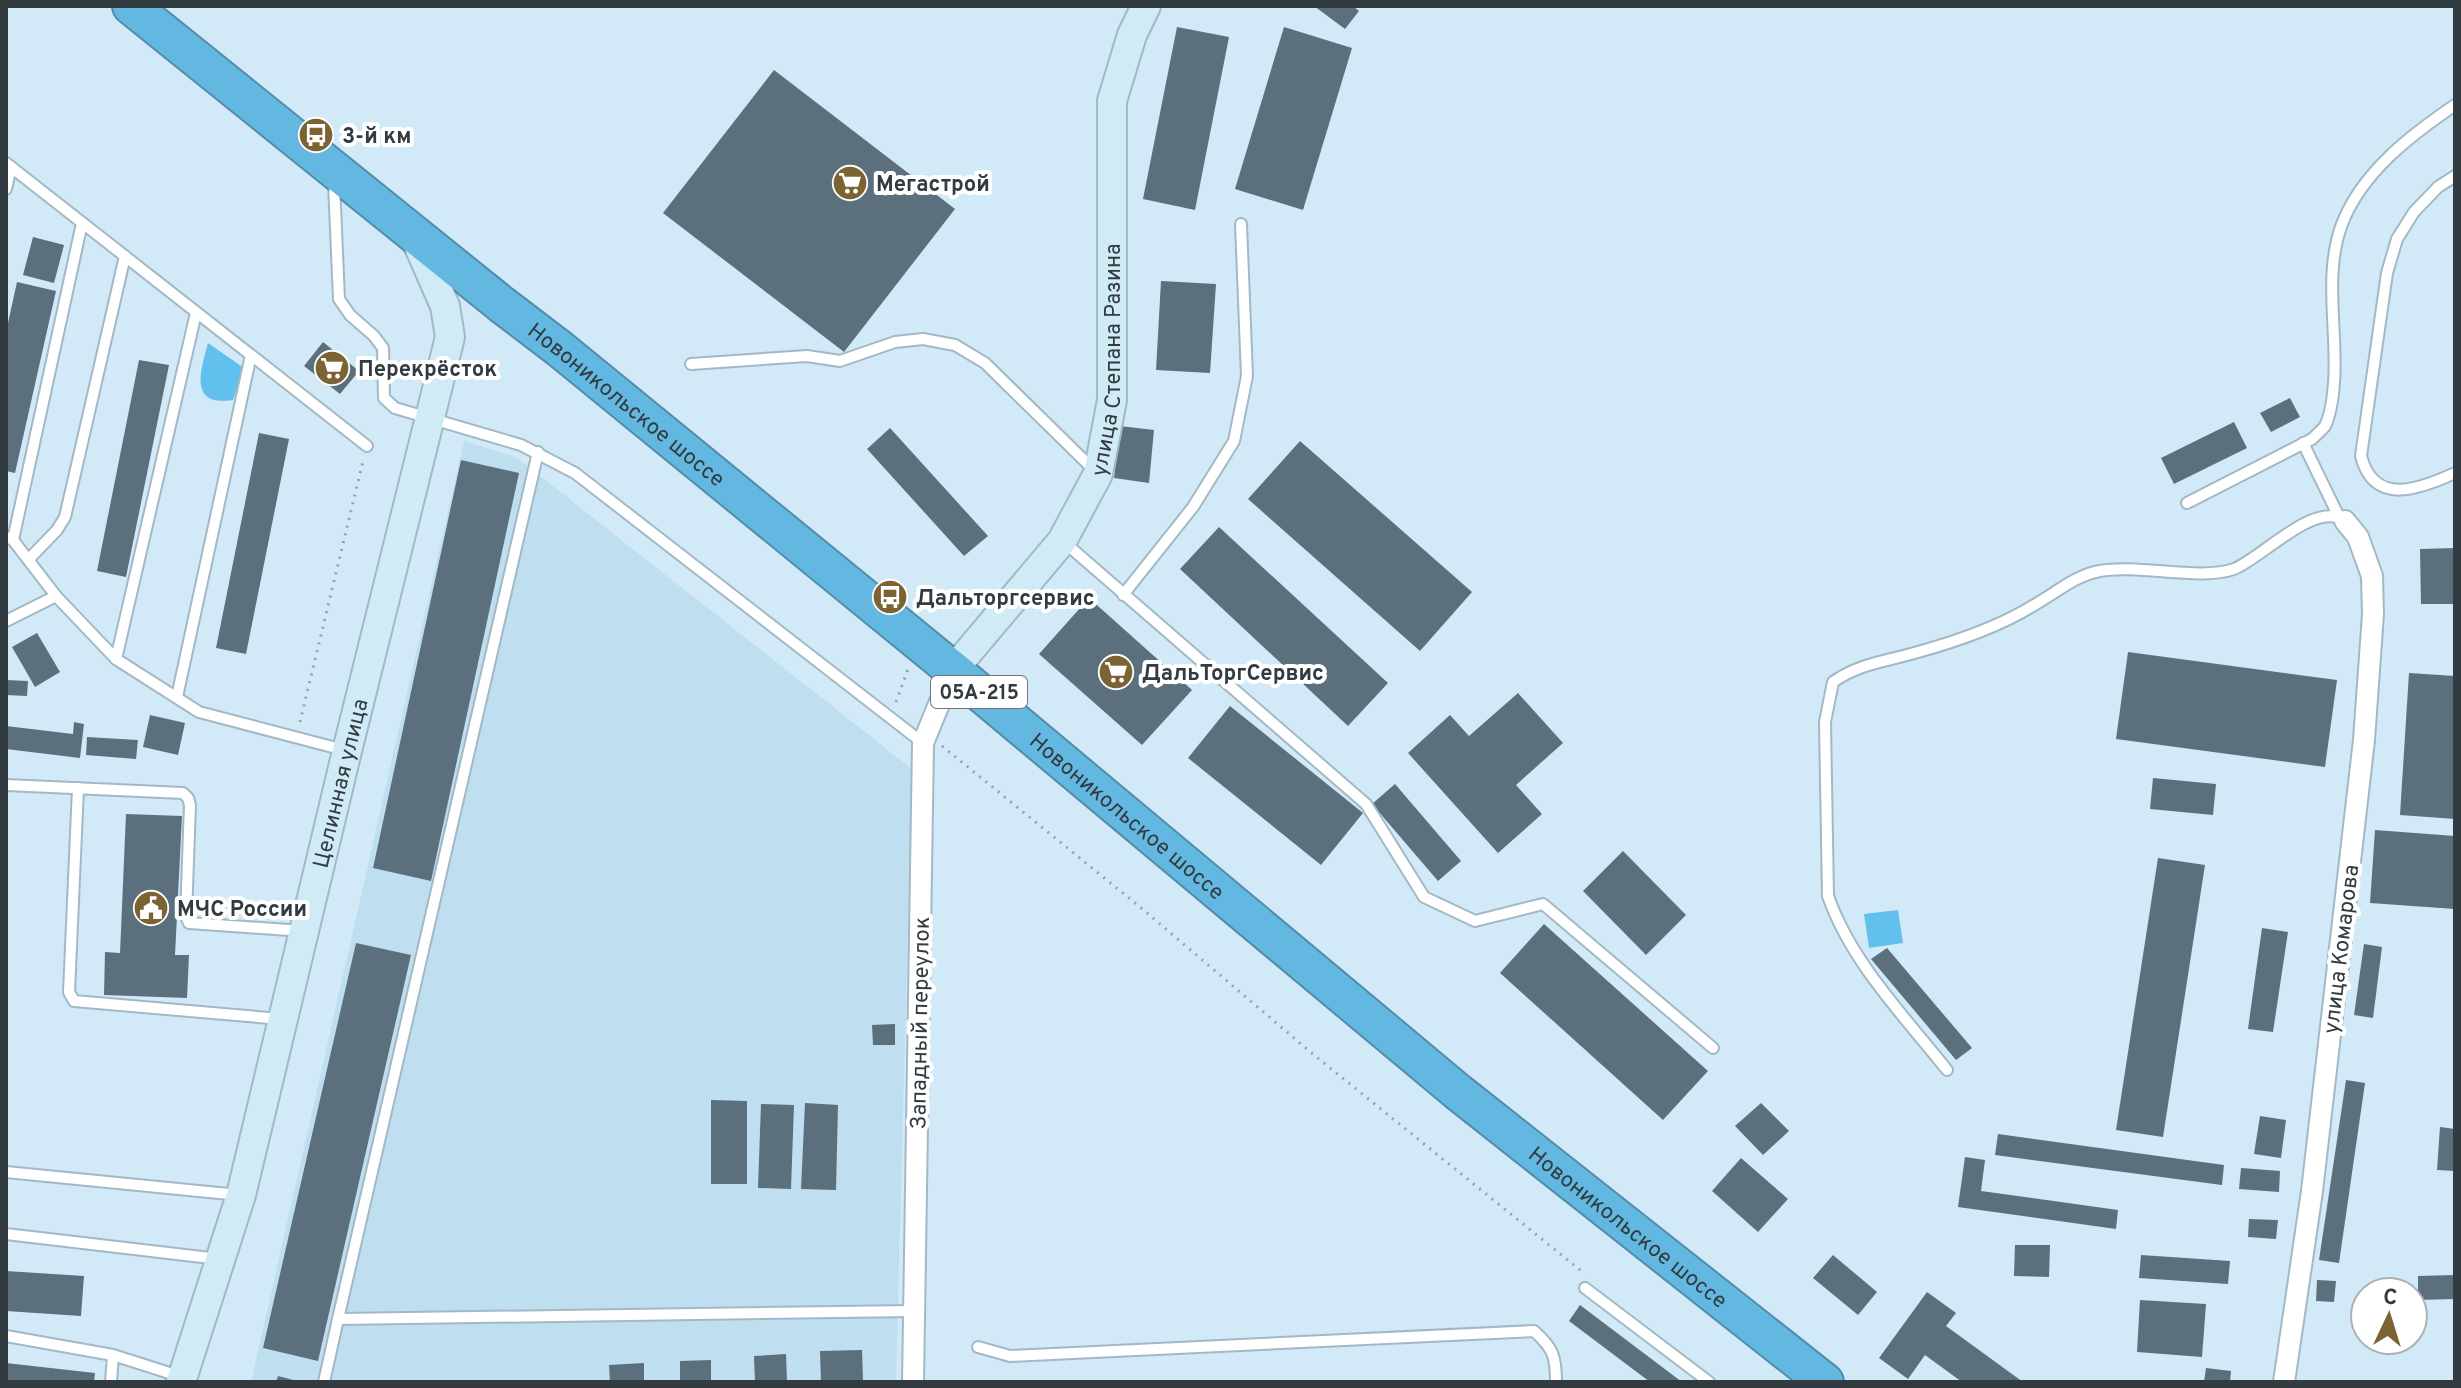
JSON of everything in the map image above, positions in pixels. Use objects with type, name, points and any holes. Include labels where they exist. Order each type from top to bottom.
[{"type":"highway","name":"Новоникольское шоссе","points":[[131,6],[560,349],[953,670],[1458,1092],[1825,1382]]},
{"type":"main road","name":"улица Степана Разина","points":[[953,670],[1062,541],[1098,474],[1112,400],[1112,101],[1132,35],[1146,6]]},
{"type":"main road","name":"Целинная улица","points":[[183,1380],[241,1195],[450,337],[445,306],[413,232]]},
{"type":"street","name":"улица Комарова","points":[[2284,1382],[2312,1191],[2364,740],[2373,614],[2372,576],[2358,537],[2342,519]]},
{"type":"street","name":"Западный переулок","points":[[913,1382],[925,738],[953,670]]},
{"type":"lane","points":[[2187,503],[2303,443],[2324,427],[2333,397],[2336,357],[2332,289],[2341,225],[2353,201],[2383,161],[2455,105]]},
{"type":"lane","points":[[6,189],[8,165]]},
{"type":"lane","points":[[8,165],[367,446]]},
{"type":"lane","points":[[333,169],[339,299],[350,315],[383,348],[384,398],[395,408],[483,432],[538,452],[575,473],[925,738]]},
{"type":"lane","points":[[2455,176],[2438,187],[2414,212],[2397,239],[2387,273],[2361,456],[2371,479],[2388,488],[2423,487],[2455,473]]},
{"type":"lane","points":[[82,223],[10,538],[56,596],[116,659],[199,712],[347,751]]},
{"type":"lane","points":[[1123,595],[1193,507],[1234,441],[1247,376],[1241,224]]},
{"type":"lane","points":[[29,559],[65,517],[125,256]]},
{"type":"lane","points":[[116,659],[196,313]]},
{"type":"lane","points":[[691,364],[807,356],[840,361],[895,342],[923,339],[955,345],[985,363],[1098,474]]},
{"type":"lane","points":[[177,697],[251,355]]},
{"type":"lane","points":[[2303,443],[2342,519]]},
{"type":"lane","points":[[324,1382],[538,452]]},
{"type":"lane","points":[[1947,1070],[1868,971],[1837,924],[1828,896],[1825,722],[1833,682],[1871,663],[1917,653],[1979,632],[2034,606],[2072,581],[2097,571],[2216,572],[2233,569],[2260,555],[2297,527],[2324,516],[2342,519]]},
{"type":"lane","points":[[1062,541],[1366,804],[1424,897],[1475,921],[1543,904],[1713,1048]]},
{"type":"lane","points":[[6,621],[56,596]]},
{"type":"lane","points":[[6,785],[183,793],[188,798],[186,916],[189,923],[305,931]]},
{"type":"lane","points":[[78,788],[69,992],[74,1001],[284,1019]]},
{"type":"lane","points":[[6,1172],[241,1195]]},
{"type":"lane","points":[[6,1234],[221,1260]]},
{"type":"lane","points":[[1585,1288],[1709,1382]]},
{"type":"lane","points":[[338,1319],[914,1311]]},
{"type":"lane","points":[[978,1347],[1010,1356],[1534,1331],[1548,1344],[1556,1360],[1556,1382]]},
{"type":"lane","points":[[6,1336],[113,1355],[183,1380]]},
{"type":"lane","points":[[111,1382],[113,1355]]},
{"type":"path","points":[[296,737],[367,446]]},
{"type":"path","points":[[894,701],[925,738],[1140,907],[1314,1055],[1589,1277]]},
{"type":"shaded area","points":[[208,343],[244,368],[233,400],[219,401],[203,392],[201,375]]},
{"type":"shaded area","points":[[464,441],[516,457],[912,769],[896,1382],[251,1382]]},
{"type":"shaded area","points":[[1898,910],[1903,943],[1869,948],[1864,914]]},
{"type":"building","points":[[1314,6],[1353,6],[1359,11],[1345,29]]},
{"type":"building","points":[[1177,27],[1229,37],[1195,210],[1143,199]]},
{"type":"building","points":[[1284,27],[1352,48],[1303,210],[1235,189]]},
{"type":"building","points":[[774,70],[955,209],[844,352],[663,213]]},
{"type":"building","points":[[33,237],[64,245],[54,283],[23,275]]},
{"type":"building","points":[[1161,281],[1216,284],[1210,373],[1156,370]]},
{"type":"building","points":[[17,282],[56,291],[15,473],[6,471],[6,332]]},
{"type":"building","name":"Перекрёсток","points":[[323,342],[359,371],[340,394],[304,366]]},
{"type":"building","points":[[139,360],[169,365],[126,577],[97,571]]},
{"type":"building","points":[[2290,398],[2300,417],[2271,432],[2260,413]]},
{"type":"building","points":[[2234,422],[2247,448],[2174,484],[2161,458]]},
{"type":"building","points":[[1120,426],[1154,430],[1149,483],[1114,478]]},
{"type":"building","points":[[890,428],[988,536],[964,556],[867,449]]},
{"type":"building","points":[[259,433],[289,439],[246,654],[216,648]]},
{"type":"building","points":[[1300,441],[1472,592],[1420,651],[1248,499]]},
{"type":"building","points":[[461,460],[519,473],[431,881],[373,868]]},
{"type":"building","points":[[1219,527],[1388,683],[1348,726],[1180,569]]},
{"type":"building","points":[[2455,548],[2455,604],[2421,604],[2420,549]]},
{"type":"building","name":"ДальТоргСервис","points":[[1089,598],[1192,690],[1142,745],[1039,654]]},
{"type":"building","points":[[37,633],[60,672],[35,687],[12,647]]},
{"type":"building","points":[[2128,652],[2337,680],[2325,767],[2116,739]]},
{"type":"building","points":[[2409,673],[2455,676],[2455,819],[2400,815]]},
{"type":"building","points":[[6,680],[28,681],[27,696],[6,695]]},
{"type":"building","points":[[1518,693],[1563,743],[1516,785],[1542,814],[1498,853],[1408,753],[1450,715],[1469,736]]},
{"type":"building","points":[[1230,706],[1363,813],[1321,865],[1188,758]]},
{"type":"building","points":[[150,715],[185,723],[178,755],[143,747]]},
{"type":"building","points":[[74,722],[84,724],[80,758],[6,749],[6,726],[73,734]]},
{"type":"building","points":[[87,737],[138,740],[136,759],[86,755]]},
{"type":"building","points":[[2153,778],[2216,784],[2213,815],[2150,809]]},
{"type":"building","points":[[1395,784],[1461,861],[1438,881],[1372,804]]},
{"type":"building","points":[[126,814],[182,816],[175,955],[189,955],[187,998],[104,995],[105,952],[120,953]]},
{"type":"building","points":[[2375,830],[2455,836],[2455,909],[2370,903]]},
{"type":"building","points":[[1623,851],[1686,915],[1646,955],[1583,891]]},
{"type":"building","points":[[2158,858],[2205,865],[2163,1137],[2116,1130]]},
{"type":"building","points":[[1544,924],[1708,1071],[1663,1120],[1500,973]]},
{"type":"building","points":[[2262,928],[2288,932],[2273,1032],[2248,1029]]},
{"type":"building","points":[[356,943],[411,955],[318,1361],[263,1348]]},
{"type":"building","points":[[2364,944],[2382,947],[2373,1018],[2354,1015]]},
{"type":"building","points":[[1887,948],[1972,1048],[1956,1060],[1871,959]]},
{"type":"building","points":[[895,1024],[895,1045],[873,1045],[872,1025]]},
{"type":"building","points":[[2346,1080],[2365,1083],[2339,1263],[2319,1260]]},
{"type":"building","points":[[711,1100],[747,1101],[747,1184],[711,1184]]},
{"type":"building","points":[[805,1103],[838,1105],[836,1190],[801,1189]]},
{"type":"building","points":[[1761,1103],[1789,1131],[1763,1155],[1735,1126]]},
{"type":"building","points":[[761,1104],[794,1105],[791,1189],[758,1188]]},
{"type":"building","points":[[2260,1116],[2286,1120],[2281,1158],[2254,1154]]},
{"type":"building","points":[[2440,1127],[2455,1129],[2455,1171],[2437,1170]]},
{"type":"building","points":[[1998,1134],[2224,1165],[2222,1185],[1995,1155]]},
{"type":"building","points":[[1965,1157],[1985,1160],[1981,1191],[2118,1210],[2116,1229],[1958,1207]]},
{"type":"building","points":[[1741,1158],[1788,1199],[1758,1232],[1712,1191]]},
{"type":"building","points":[[2241,1168],[2280,1171],[2279,1192],[2239,1189]]},
{"type":"building","points":[[2249,1219],[2278,1220],[2276,1239],[2248,1237]]},
{"type":"building","points":[[2015,1245],[2050,1245],[2049,1277],[2014,1276]]},
{"type":"building","points":[[1833,1255],[1877,1292],[1858,1315],[1813,1278]]},
{"type":"building","points":[[2141,1255],[2230,1261],[2228,1284],[2139,1278]]},
{"type":"building","points":[[6,1271],[84,1276],[81,1316],[6,1311]]},
{"type":"building","points":[[2455,1275],[2455,1299],[2429,1300],[2429,1276],[2418,1276]]},
{"type":"building","points":[[2317,1280],[2336,1281],[2334,1302],[2316,1301]]},
{"type":"building","points":[[1927,1292],[1956,1313],[1946,1326],[2023,1382],[1962,1382],[1925,1355],[1908,1379],[1879,1358]]},
{"type":"building","points":[[2140,1300],[2206,1304],[2202,1357],[2137,1352]]},
{"type":"building","points":[[1580,1305],[1682,1382],[1650,1382],[1569,1321]]},
{"type":"building","points":[[862,1350],[863,1382],[821,1382],[820,1351]]},
{"type":"building","points":[[786,1354],[787,1382],[755,1382],[754,1356]]},
{"type":"building","points":[[711,1360],[711,1382],[680,1382],[680,1361]]},
{"type":"building","points":[[6,1363],[95,1373],[94,1382],[6,1382]]},
{"type":"building","points":[[644,1363],[644,1382],[610,1382],[609,1365]]},
{"type":"building","points":[[2206,1368],[2231,1371],[2230,1382],[2204,1382]]},
{"type":"building","points":[[278,1376],[297,1381],[297,1382],[276,1382]]},
{"type":"place","name":"3-й км","points":[[316,135]]},
{"type":"place","name":"Мегастрой","points":[[850,183]]},
{"type":"place","name":"Перекрёсток","points":[[332,368]]},
{"type":"place","name":"Дальторгсервис","points":[[890,597]]},
{"type":"place","name":"ДальТоргСервис","points":[[1116,672]]},
{"type":"place","name":"МЧС России","points":[[151,908]]}]
